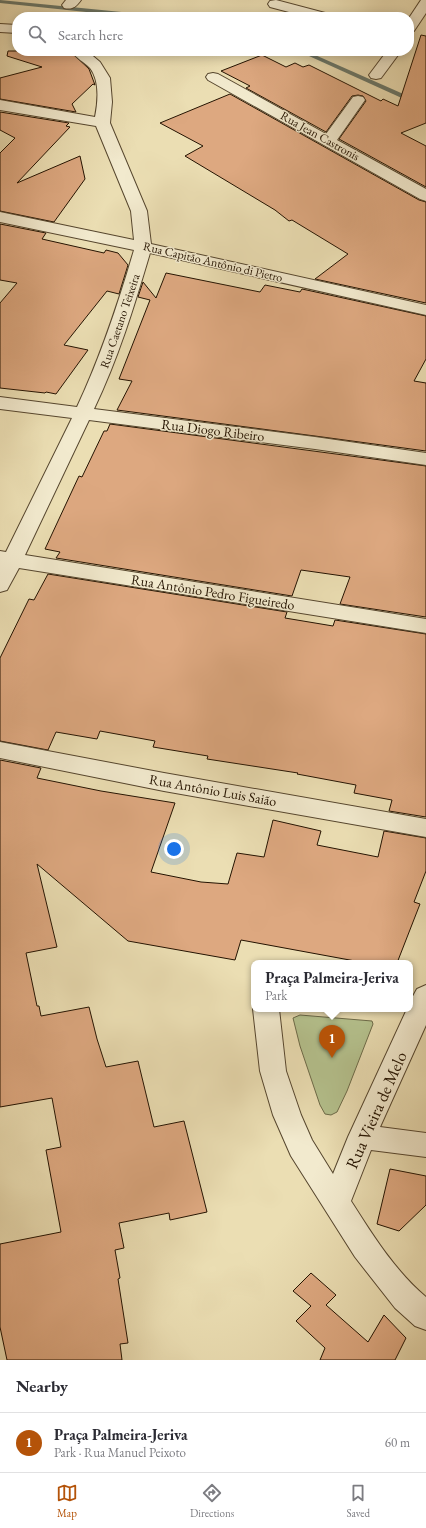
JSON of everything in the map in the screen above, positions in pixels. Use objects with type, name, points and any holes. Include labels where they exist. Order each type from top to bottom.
[{"type":"street","points":[[414,21],[426,3]]},
{"type":"street","points":[[275,4],[305,12]]},
{"type":"street","points":[[0,28],[12,29]]},
{"type":"street","name":"Rua Caetano Teixeira","points":[[0,585],[7,559],[83,414],[103,371],[124,313],[143,247],[139,211],[102,123],[105,102],[102,78],[95,65],[84,56]]},
{"type":"street","points":[[376,75],[390,56]]},
{"type":"street","name":"Rua Jean Castronis","points":[[213,77],[426,196]]},
{"type":"street","points":[[329,141],[358,100]]},
{"type":"street","points":[[0,105],[102,123]]},
{"type":"street","name":"Rua Capitão Antônio di Pietro","points":[[0,217],[426,310]]},
{"type":"street","name":"Rua Diogo Ribeiro","points":[[0,403],[315,443],[426,460]]},
{"type":"street","name":"Rua Antônio Pedro Figueiredo","points":[[7,559],[426,626]]},
{"type":"street","name":"Rua Antônio Luis Saião","points":[[0,750],[164,782],[426,828]]},
{"type":"street","name":"Rua Vieira de Melo","points":[[336,1202],[419,1002]]},
{"type":"street","points":[[266,1012],[273,1071],[287,1115],[301,1147],[321,1181],[365,1248],[405,1298],[426,1316]]},
{"type":"street","points":[[362,1137],[426,1145]]},
{"type":"green space","points":[[300,1015],[372,1021],[373,1024],[347,1091],[337,1112],[331,1115],[325,1114],[320,1105],[300,1046],[293,1018]]},
{"type":"building","points":[[421,35],[426,36],[426,123],[401,133],[426,146],[426,187],[339,139],[366,101],[363,96],[352,96],[326,132],[246,88],[250,86],[221,71],[259,56],[264,56],[286,67],[295,63],[303,67],[309,65],[381,101],[383,99],[398,106]]},
{"type":"building","points":[[8,51],[12,51],[12,56],[75,56],[89,69],[95,85],[93,84],[72,104],[76,112],[0,99],[0,78],[42,67],[7,56]]},
{"type":"building","points":[[230,94],[419,200],[426,202],[426,303],[315,279],[348,254],[292,220],[289,221],[275,210],[185,156],[203,146],[160,123]]},
{"type":"building","points":[[0,112],[69,123],[66,126],[70,127],[17,183],[80,156],[85,179],[54,222],[0,211],[0,153],[15,138],[0,130]]},
{"type":"building","points":[[0,224],[46,233],[42,239],[104,253],[106,250],[118,253],[128,265],[119,294],[107,291],[64,345],[88,350],[56,394],[0,388],[0,303],[17,283],[0,280]]},
{"type":"building","points":[[166,273],[260,292],[265,285],[300,292],[302,289],[426,316],[426,359],[414,381],[426,383],[426,451],[117,410],[132,381],[119,379],[150,300],[138,297],[143,282],[156,298]]},
{"type":"building","points":[[110,424],[426,466],[426,617],[340,604],[350,577],[301,570],[292,596],[56,558],[60,552],[45,549],[79,476],[82,477],[104,431],[107,431]]},
{"type":"building","points":[[48,574],[287,612],[285,618],[333,626],[335,620],[426,634],[426,817],[389,811],[392,800],[354,793],[356,785],[297,774],[298,773],[207,759],[208,756],[153,747],[155,741],[100,731],[97,739],[56,732],[48,750],[0,741],[0,658],[29,599],[34,600]]},
{"type":"building","points":[[0,760],[41,768],[37,778],[101,791],[175,803],[151,872],[201,882],[228,884],[237,853],[264,857],[273,820],[321,831],[317,845],[378,857],[384,831],[426,838],[426,871],[414,902],[420,904],[398,960],[350,960],[241,940],[235,960],[128,941],[37,864],[57,947],[26,953],[37,1006],[39,1006],[41,1016],[89,1007],[106,1067],[138,1061],[154,1127],[184,1121],[207,1212],[170,1220],[169,1213],[119,1223],[124,1248],[115,1250],[128,1343],[120,1344],[122,1360],[7,1360],[0,1327],[0,1244],[61,1232],[46,1150],[61,1147],[52,1098],[0,1107]]},
{"type":"building","points":[[390,1169],[426,1176],[426,1205],[399,1231],[377,1224]]},
{"type":"building","points":[[311,1273],[336,1295],[326,1305],[368,1342],[384,1315],[406,1338],[395,1360],[320,1360],[325,1348],[296,1321],[311,1306],[293,1291]]},
{"type":"waterway","points":[[0,1],[104,12]]},
{"type":"waterway","points":[[312,56],[426,107]]},
{"type":"place","name":"Praça Palmeira-Jeriva","points":[[332,1058]]}]
